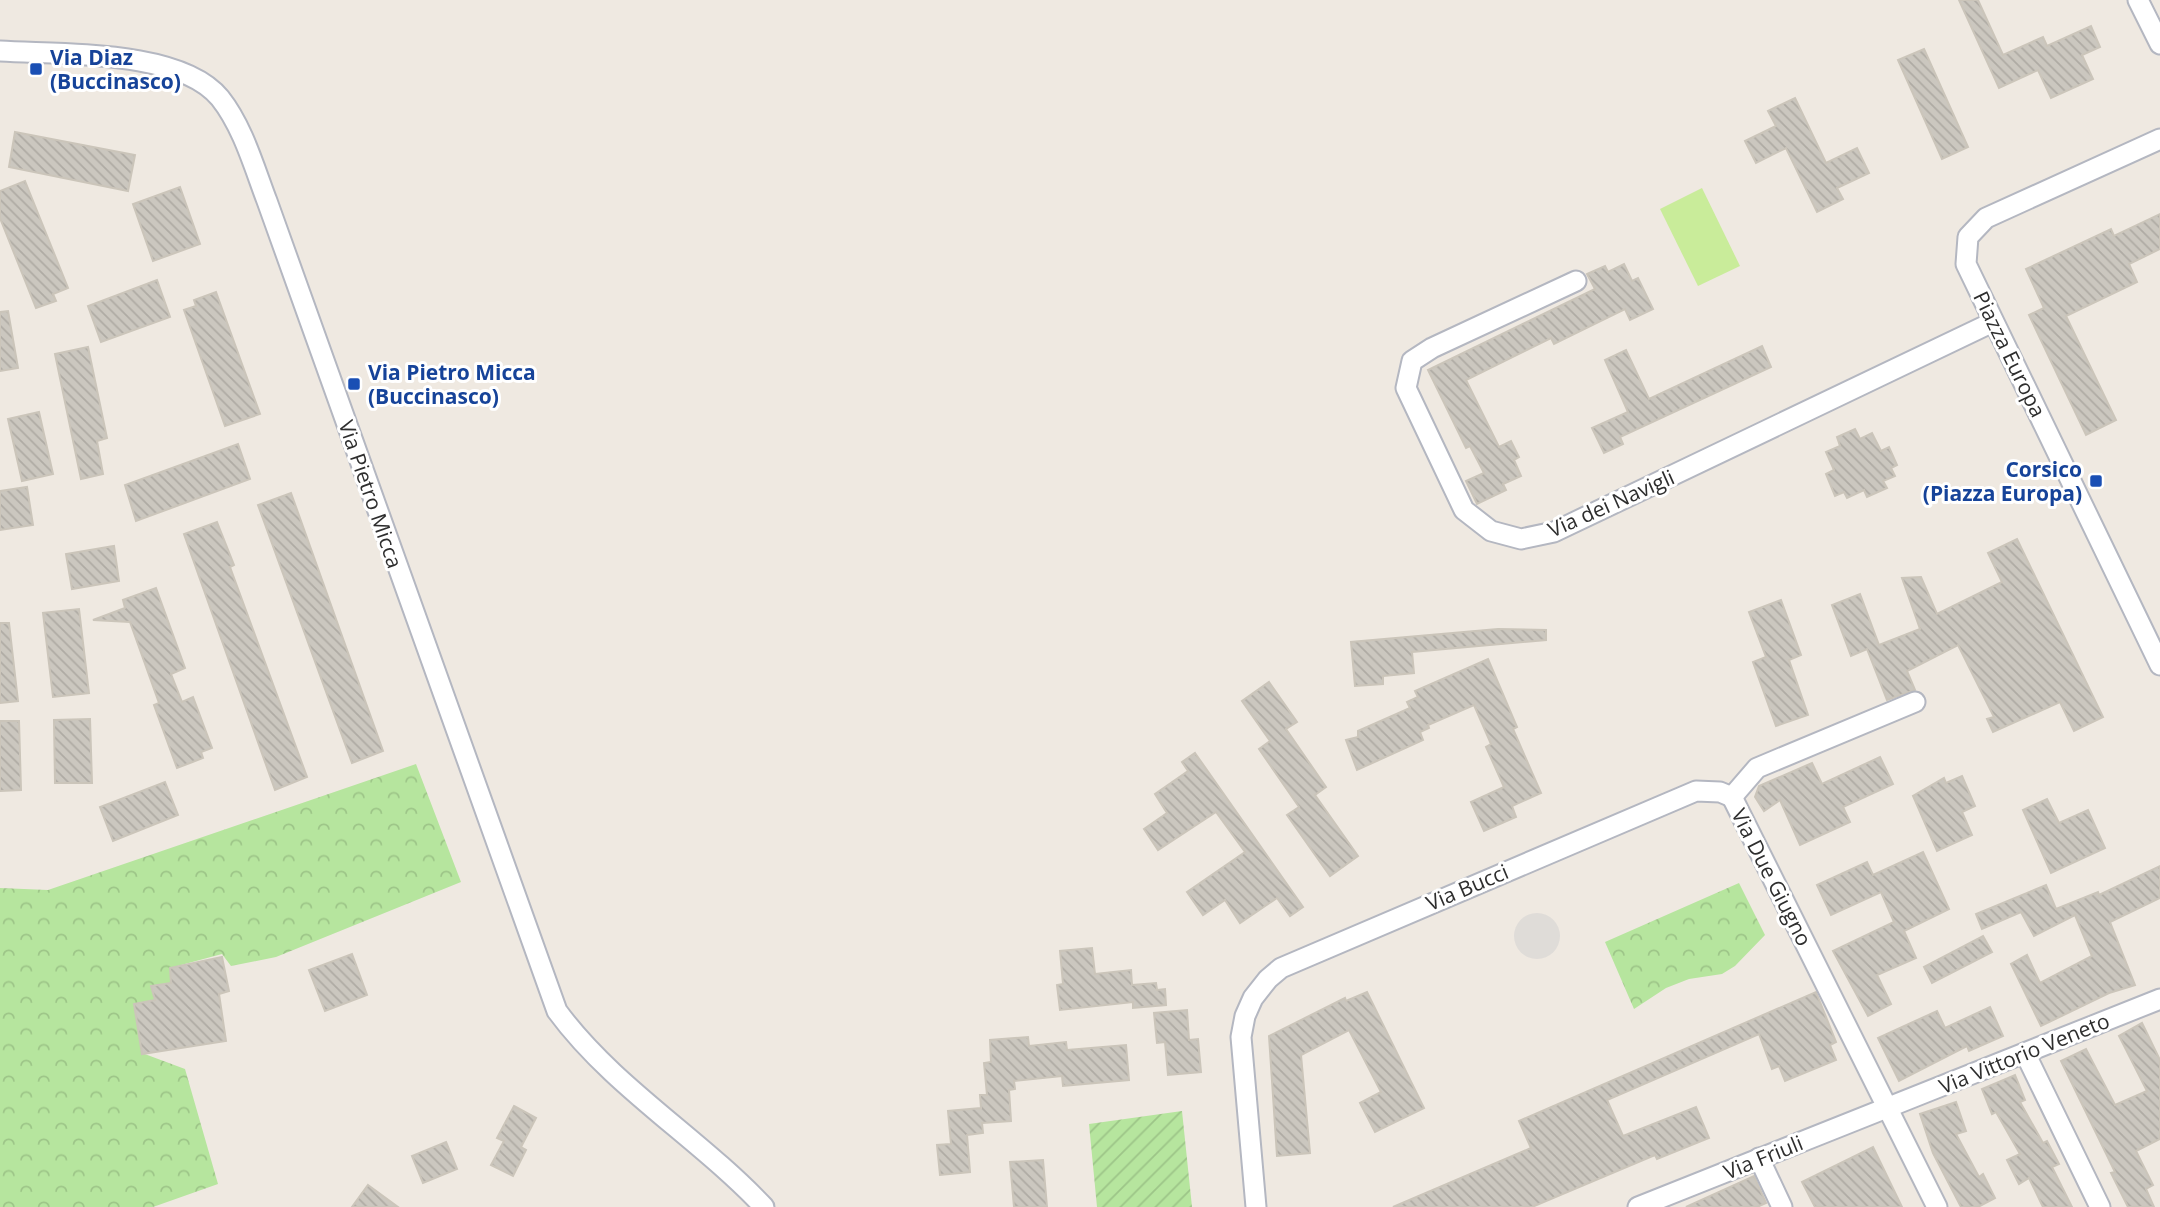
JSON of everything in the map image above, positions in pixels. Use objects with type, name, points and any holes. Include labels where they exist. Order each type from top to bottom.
[{"type":"street","points":[[2138,0],[2160,44]]},
{"type":"street","name":"Via Pietro Micca","points":[[0,51],[140,60],[190,73],[220,98],[244,142],[267,201],[544,984],[556,1011],[570,1029],[764,1207]]},
{"type":"street","name":"Piazza Europa","points":[[2160,139],[1986,218],[1968,237],[1966,264],[2160,665]]},
{"type":"street","name":"Via dei Navigli","points":[[1576,281],[1432,348],[1412,361],[1406,388],[1411,399],[1464,510],[1491,531],[1521,539],[1554,532],[1993,322]]},
{"type":"street","name":"Via Due Giugno","points":[[1915,702],[1757,768],[1732,797],[1937,1207]]},
{"type":"street","name":"Via Bucci","points":[[1256,1207],[1241,1037],[1245,1016],[1253,998],[1268,979],[1281,968],[1696,791],[1720,792],[1732,797]]},
{"type":"street","name":"Via Vittorio Veneto","points":[[1888,1107],[2160,1000]]},
{"type":"street","points":[[2025,1053],[2101,1207]]},
{"type":"street","name":"Via Friuli","points":[[1638,1207],[1888,1107]]},
{"type":"street","points":[[1759,1158],[1782,1207]]},
{"type":"green space","points":[[1702,188],[1740,266],[1698,286],[1660,209]]},
{"type":"green space","points":[[416,764],[461,882],[276,957],[231,966],[222,954],[170,968],[171,983],[152,986],[155,1000],[134,1004],[142,1053],[185,1069],[218,1184],[153,1207],[0,1207],[0,888],[48,890]]},
{"type":"green space","points":[[1739,883],[1765,935],[1735,966],[1722,974],[1689,979],[1666,988],[1634,1009],[1605,942]]},
{"type":"green space","points":[[1182,1111],[1192,1207],[1097,1207],[1089,1124]]},
{"type":"shaded area","points":[[1537,913],[1553,920],[1560,936],[1553,952],[1537,959],[1521,952],[1514,936],[1521,920]]},
{"type":"building","points":[[1959,0],[1978,0],[2003,55],[2043,37],[2047,46],[2091,26],[2100,47],[2082,55],[2093,79],[2051,98],[2038,70],[1999,88]]},
{"type":"building","points":[[1924,49],[1968,147],[1942,159],[1898,60]]},
{"type":"building","points":[[1795,98],[1826,163],[1857,148],[1869,173],[1837,188],[1843,199],[1817,212],[1786,148],[1756,163],[1745,141],[1776,126],[1768,111]]},
{"type":"building","points":[[15,132],[135,155],[128,191],[9,167]]},
{"type":"building","points":[[25,181],[68,288],[53,294],[56,301],[36,308],[0,218],[0,191]]},
{"type":"building","points":[[180,187],[200,244],[153,261],[133,204]]},
{"type":"building","points":[[2160,214],[2160,249],[2129,264],[2137,282],[2066,316],[2116,420],[2086,435],[2029,315],[2044,308],[2026,269],[2111,229],[2114,236]]},
{"type":"building","points":[[1624,264],[1632,281],[1638,278],[1653,309],[1630,320],[1625,309],[1554,344],[1551,338],[1466,380],[1499,447],[1511,441],[1519,457],[1514,460],[1521,476],[1503,484],[1506,490],[1477,504],[1466,481],[1484,473],[1470,446],[1466,448],[1428,370],[1595,289],[1587,274],[1605,266],[1608,272]]},
{"type":"building","points":[[157,280],[170,317],[101,342],[88,306]]},
{"type":"building","points":[[216,292],[260,414],[225,426],[184,310],[196,306],[194,300]]},
{"type":"building","points":[[8,311],[18,368],[0,371],[0,312]]},
{"type":"building","points":[[1762,346],[1771,367],[1620,437],[1623,444],[1604,453],[1592,428],[1628,412],[1605,360],[1626,350],[1649,399]]},
{"type":"building","points":[[88,347],[107,438],[97,441],[103,474],[81,479],[55,354]]},
{"type":"building","points":[[39,412],[53,474],[22,481],[8,419]]},
{"type":"building","points":[[1855,429],[1860,439],[1872,433],[1881,451],[1889,447],[1897,465],[1891,468],[1895,476],[1883,481],[1887,488],[1867,497],[1864,490],[1847,498],[1844,492],[1835,496],[1826,474],[1834,470],[1826,452],[1840,446],[1837,437]]},
{"type":"building","points":[[238,444],[250,479],[136,521],[125,485]]},
{"type":"building","points":[[27,487],[33,525],[0,530],[0,491]]},
{"type":"building","points":[[291,493],[383,751],[352,763],[258,505]]},
{"type":"building","points":[[217,522],[234,565],[230,567],[307,777],[275,790],[184,534]]},
{"type":"building","points":[[2017,539],[2103,717],[2074,731],[2060,702],[1993,732],[1987,719],[1994,717],[1958,645],[1907,671],[1915,690],[1887,700],[1867,649],[1851,656],[1832,605],[1860,594],[1879,645],[1920,629],[1902,578],[1921,577],[1937,614],[2002,582],[1988,553]]},
{"type":"building","points":[[114,546],[119,581],[72,589],[66,554]]},
{"type":"building","points":[[156,588],[185,668],[171,674],[182,702],[193,697],[212,748],[201,752],[203,758],[177,768],[154,705],[159,703],[130,622],[93,620],[125,608],[123,600]]},
{"type":"building","points":[[1781,600],[1801,655],[1789,660],[1808,715],[1776,726],[1753,662],[1766,657],[1749,612]]},
{"type":"building","points":[[79,609],[89,693],[53,697],[43,613]]},
{"type":"building","points":[[0,623],[9,623],[18,701],[0,703]]},
{"type":"building","points":[[1498,629],[1546,630],[1546,640],[1412,652],[1414,673],[1383,676],[1383,684],[1355,686],[1351,642]]},
{"type":"building","points":[[1488,659],[1517,727],[1513,729],[1541,793],[1512,806],[1516,817],[1484,831],[1471,802],[1504,787],[1486,747],[1491,744],[1474,705],[1428,725],[1429,728],[1420,732],[1423,740],[1357,770],[1346,740],[1358,737],[1358,731],[1410,708],[1407,702],[1418,697],[1415,691]]},
{"type":"building","points":[[1269,682],[1297,722],[1286,729],[1326,787],[1315,795],[1358,856],[1330,876],[1287,815],[1299,807],[1259,749],[1270,741],[1242,701]]},
{"type":"building","points":[[90,719],[92,783],[55,783],[54,720]]},
{"type":"building","points":[[0,721],[19,721],[21,790],[0,791]]},
{"type":"building","points":[[1195,753],[1303,907],[1290,916],[1277,898],[1240,923],[1225,900],[1203,915],[1187,892],[1245,852],[1216,812],[1158,850],[1144,829],[1167,813],[1155,794],[1188,771],[1182,762]]},
{"type":"building","points":[[1880,757],[1893,784],[1843,807],[1850,822],[1800,845],[1780,800],[1764,811],[1755,797],[1759,786],[1812,763],[1822,784]]},
{"type":"building","points":[[1962,776],[1975,806],[1962,812],[1972,835],[1937,851],[1913,796],[1944,778],[1946,783]]},
{"type":"building","points":[[165,782],[178,815],[113,841],[100,807]]},
{"type":"building","points":[[2047,799],[2059,823],[2088,810],[2105,848],[2051,873],[2023,810]]},
{"type":"building","points":[[1923,852],[1949,909],[1904,931],[1916,958],[1877,975],[1891,1004],[1868,1016],[1833,951],[1894,922],[1881,892],[1831,915],[1817,885],[1867,862],[1873,875]]},
{"type":"building","points":[[2160,866],[2160,898],[2110,922],[2135,985],[2109,993],[2041,1026],[2011,964],[2027,955],[2040,983],[2092,956],[2075,915],[2034,936],[2021,912],[1982,929],[1976,914],[2046,885],[2056,909],[2098,892],[2099,895]]},
{"type":"building","points":[[1983,936],[1992,952],[1932,983],[1924,967]]},
{"type":"building","points":[[1092,948],[1095,974],[1131,970],[1132,985],[1156,983],[1157,990],[1165,989],[1166,1005],[1133,1008],[1133,1002],[1060,1010],[1057,985],[1063,984],[1060,951]]},
{"type":"building","points":[[352,954],[367,995],[325,1011],[309,970]]},
{"type":"building","points":[[222,957],[229,991],[219,994],[226,1041],[142,1054],[134,1004],[155,1000],[151,986],[171,983],[170,968]]},
{"type":"building","points":[[1367,992],[1424,1108],[1375,1132],[1360,1103],[1381,1092],[1349,1030],[1301,1055],[1310,1153],[1277,1156],[1269,1036],[1345,998],[1346,1001]]},
{"type":"building","points":[[1816,992],[1836,1042],[1830,1045],[1836,1060],[1785,1081],[1779,1066],[1772,1069],[1759,1034],[1607,1100],[1623,1136],[1696,1107],[1709,1138],[1657,1159],[1655,1155],[1532,1207],[1393,1207],[1531,1148],[1519,1121]]},
{"type":"building","points":[[1990,1007],[2003,1036],[1969,1051],[1967,1046],[1899,1081],[1878,1038],[1937,1011],[1945,1028]]},
{"type":"building","points":[[1187,1010],[1189,1040],[1198,1039],[1201,1072],[1168,1075],[1165,1042],[1157,1043],[1154,1013]]},
{"type":"building","points":[[2142,1023],[2160,1060],[2160,1139],[2136,1151],[2153,1185],[2146,1189],[2154,1207],[2128,1207],[2111,1173],[2115,1172],[2061,1061],[2086,1049],[2115,1105],[2147,1091],[2119,1036]]},
{"type":"building","points":[[1028,1037],[1029,1046],[1066,1042],[1067,1050],[1126,1045],[1129,1080],[1063,1086],[1062,1076],[1014,1081],[1015,1089],[1009,1090],[1011,1121],[982,1123],[983,1133],[967,1135],[970,1172],[940,1175],[937,1145],[951,1144],[948,1111],[981,1108],[980,1095],[987,1095],[984,1063],[991,1062],[990,1040]]},
{"type":"building","points":[[2015,1075],[2025,1100],[2020,1102],[2043,1143],[2047,1141],[2059,1164],[2052,1167],[2072,1207],[2043,1207],[2029,1178],[2019,1184],[2007,1160],[2020,1154],[1996,1112],[1992,1114],[1982,1089]]},
{"type":"building","points":[[1956,1102],[1966,1131],[1956,1134],[1979,1177],[1983,1174],[1995,1198],[1978,1207],[1961,1207],[1933,1153],[1920,1114]]},
{"type":"building","points":[[514,1106],[536,1118],[521,1147],[526,1150],[513,1176],[491,1165],[504,1141],[497,1138]]},
{"type":"building","points":[[446,1142],[457,1169],[423,1183],[412,1156]]},
{"type":"building","points":[[1873,1147],[1902,1207],[1815,1207],[1802,1182]]},
{"type":"building","points":[[1043,1160],[1047,1207],[1014,1207],[1010,1162]]},
{"type":"building","points":[[1754,1176],[1766,1203],[1757,1207],[1686,1207]]},
{"type":"building","points":[[368,1185],[398,1207],[352,1207]]},
{"type":"place","name":"Via Diaz (Buccinasco)","points":[[36,69]]},
{"type":"place","name":"Via Pietro Micca (Buccinasco)","points":[[354,384]]},
{"type":"place","name":"Corsico (Piazza Europa)","points":[[2096,481]]}]
